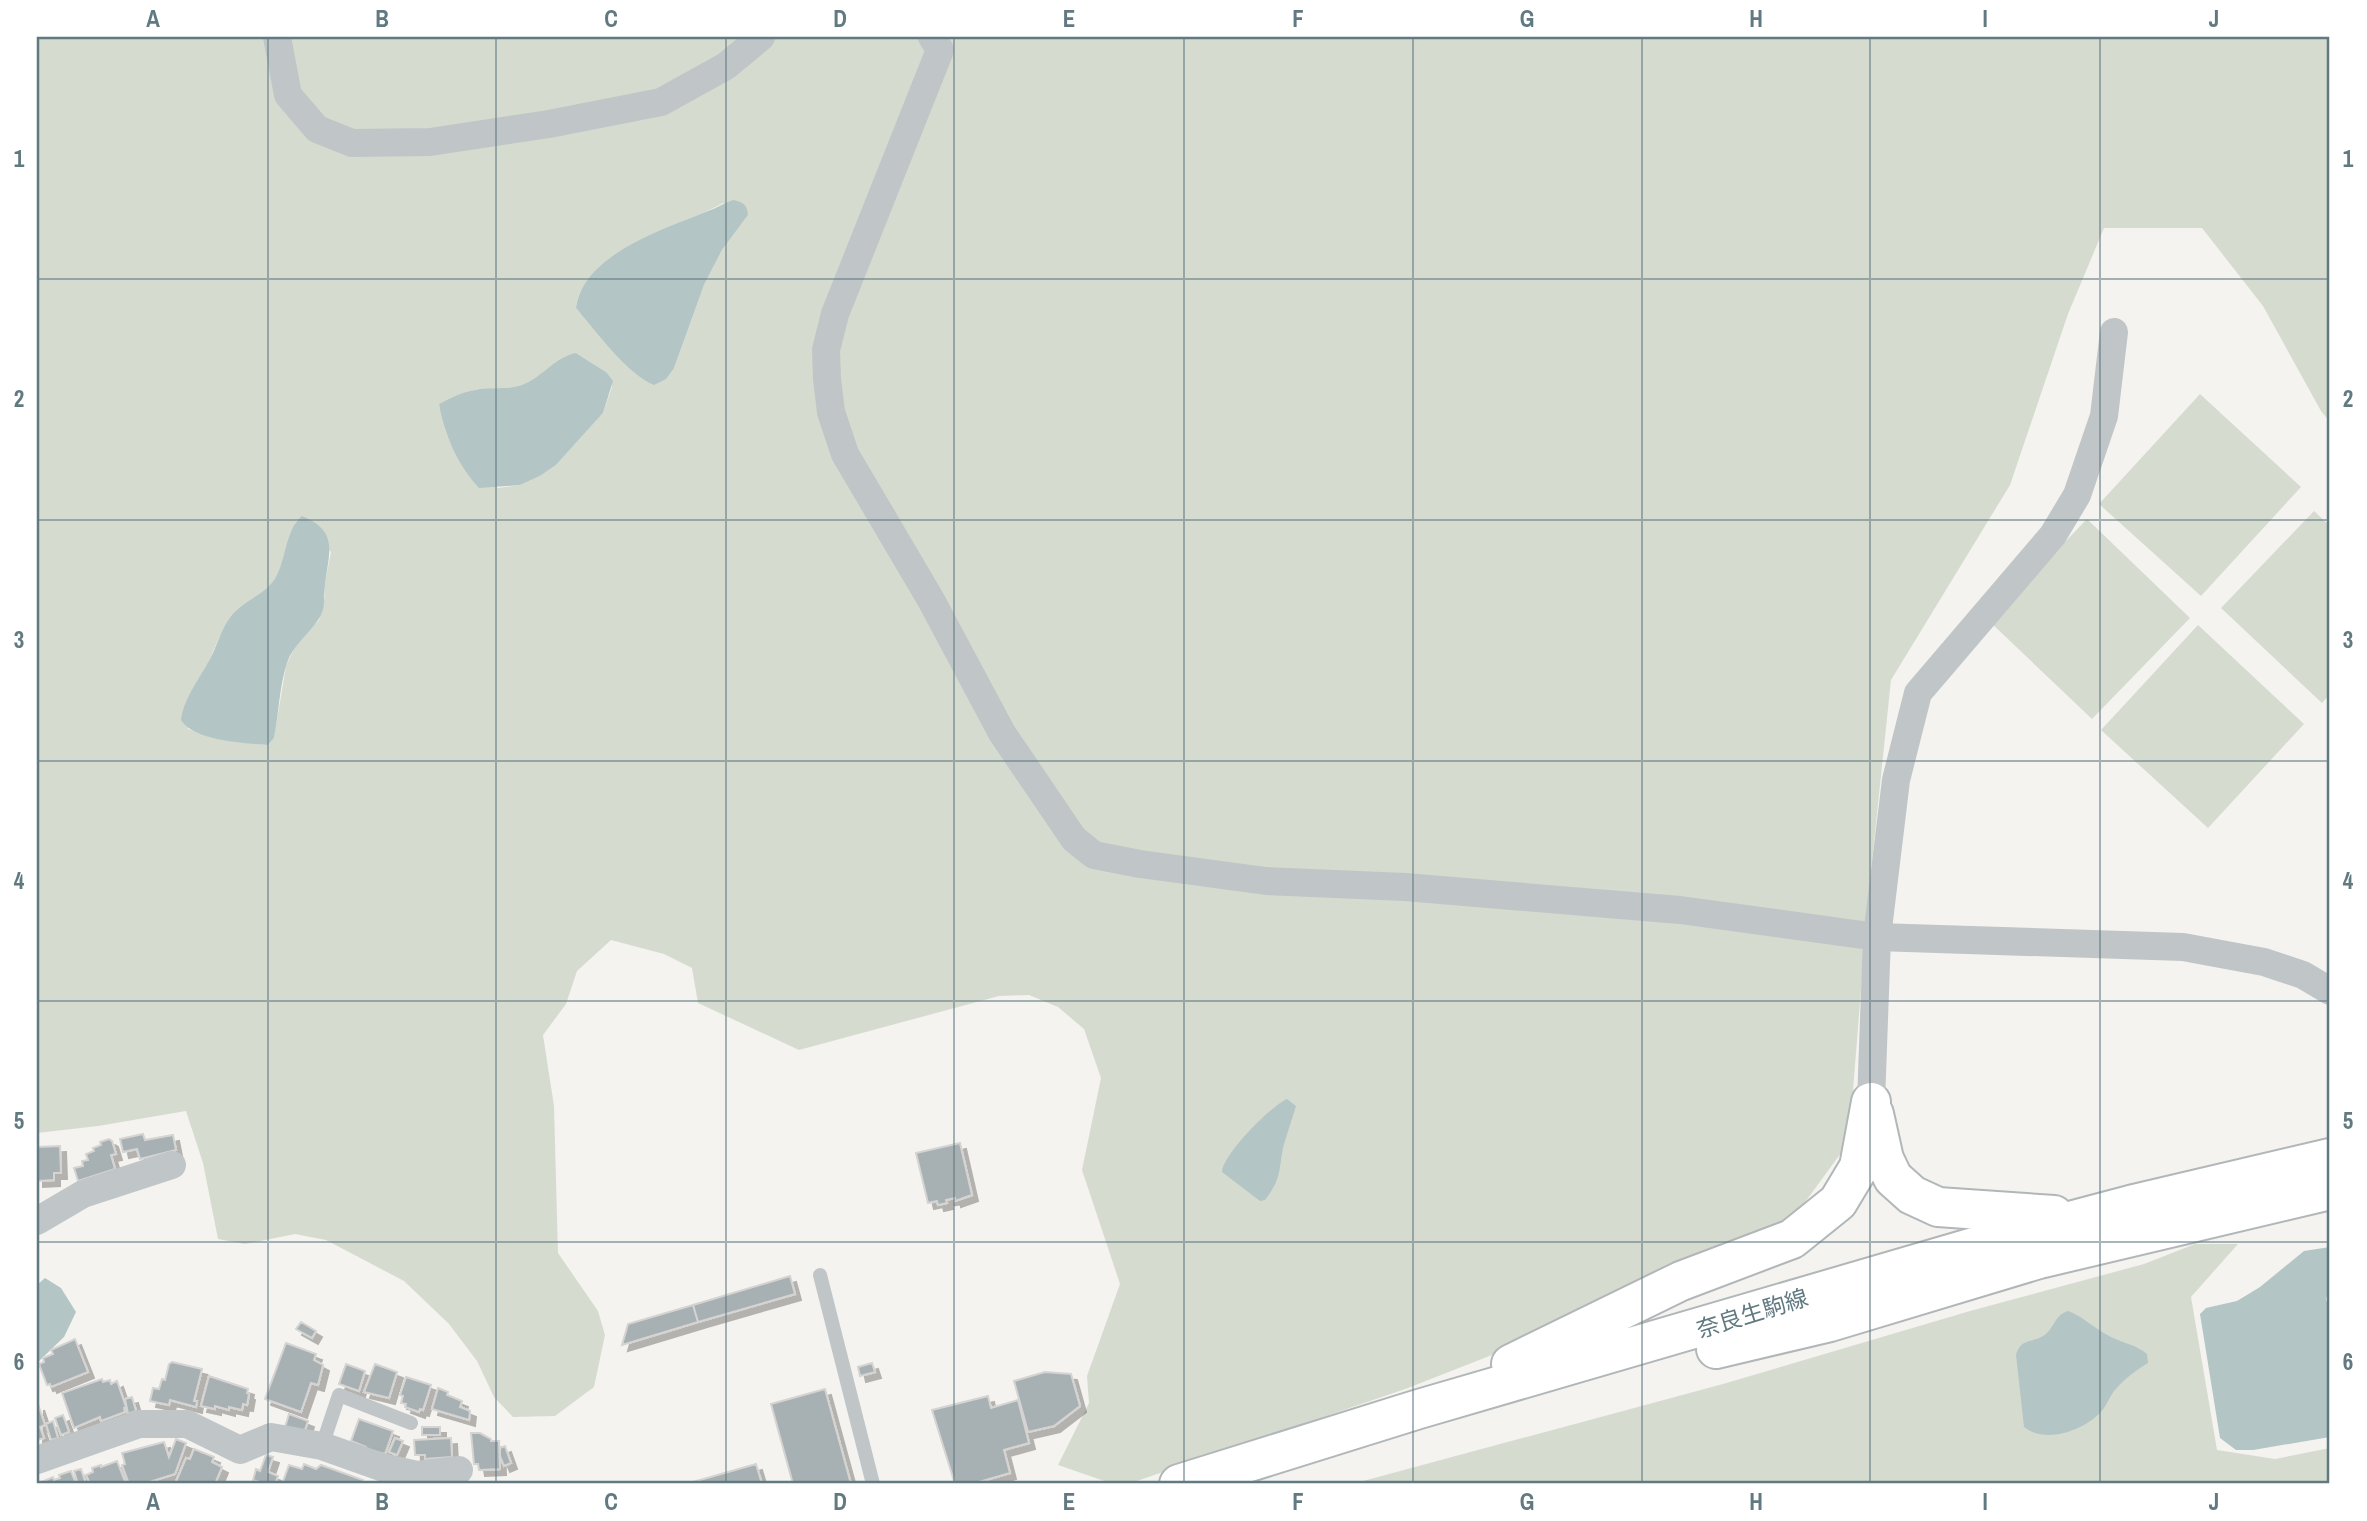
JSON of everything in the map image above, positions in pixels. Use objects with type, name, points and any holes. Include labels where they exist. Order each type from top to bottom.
[{"type":"main road","points":[[1871,1102],[1884,1158],[1893,1178],[1912,1195],[1938,1207],[2082,1217]]},
{"type":"main road","points":[[1419,1409],[1681,1281],[1793,1239],[1839,1202],[1858,1167],[1871,1102]]},
{"type":"main road","name":"奈良生駒線","points":[[1179,1484],[1419,1409],[2082,1217],[2330,1158]]},
{"type":"main road","name":"奈良生駒線","points":[[1265,1484],[1623,1371],[1830,1322],[2039,1259],[2330,1190]]},
{"type":"street","points":[[277,37],[288,95],[317,130],[352,143],[430,142],[549,124],[661,102],[726,66],[761,37]]},
{"type":"street","points":[[932,37],[940,50],[835,314],[826,350],[831,411],[845,454],[931,600],[1002,733],[1074,839],[1094,855],[1266,881],[1405,887],[1680,910],[1877,937],[2183,947],[2264,962],[2303,975],[2330,991]]},
{"type":"street","points":[[1871,1102],[1877,937],[1896,780],[1918,693],[2053,535],[2077,495],[2104,416],[2114,332]]},
{"type":"street","points":[[37,1221],[83,1194],[173,1165]]},
{"type":"street","points":[[37,1460],[139,1424],[187,1424],[240,1450],[271,1437],[322,1446],[381,1467],[417,1475],[459,1470]]},
{"type":"lane","points":[[820,1275],[873,1484]]},
{"type":"lane","points":[[322,1446],[339,1395],[411,1423]]},
{"type":"shaded area","points":[[37,37],[2330,37],[2330,422],[2321,411],[2263,306],[2202,228],[2104,228],[2068,314],[2010,485],[1891,680],[1868,900],[1849,1142],[1792,1220],[1497,1353],[1408,1388],[1128,1484],[1113,1484],[1058,1465],[1089,1403],[1087,1376],[1120,1284],[1082,1170],[1101,1078],[1084,1029],[1058,1007],[1029,995],[999,996],[799,1050],[698,1003],[692,968],[664,954],[611,940],[577,971],[566,1004],[543,1035],[554,1106],[558,1253],[598,1311],[605,1335],[594,1387],[555,1416],[513,1417],[494,1397],[477,1361],[449,1324],[404,1281],[326,1240],[295,1234],[245,1244],[218,1239],[203,1163],[186,1111],[37,1133]],"holes":[[[723,203],[748,215],[722,250],[704,285],[674,368],[634,372],[576,308],[581,292],[597,271],[626,248]],[[576,353],[606,372],[612,387],[603,413],[556,465],[520,485],[498,488],[473,470],[457,454],[447,435],[439,404],[475,390],[524,384]],[[297,520],[331,552],[319,620],[296,644],[286,666],[274,738],[268,745],[258,744],[228,740],[188,729],[208,665],[228,621],[267,589],[282,565]]]},
{"type":"shaded area","points":[[733,200],[744,204],[748,215],[722,250],[704,285],[674,368],[666,379],[654,385],[622,361],[576,308],[582,289],[610,258],[628,246]]},
{"type":"shaded area","points":[[576,353],[606,372],[613,381],[603,413],[556,465],[540,476],[520,485],[479,488],[453,449],[439,404],[470,391],[524,384],[562,358]]},
{"type":"shaded area","points":[[2200,394],[2301,487],[2201,596],[2099,504]]},
{"type":"shaded area","points":[[2314,511],[2330,526],[2330,694],[2322,703],[2221,608]]},
{"type":"shaded area","points":[[302,516],[322,528],[329,544],[324,607],[321,616],[297,645],[287,663],[274,738],[268,745],[220,740],[187,727],[181,720],[189,695],[228,620],[274,581],[289,536]]},
{"type":"shaded area","points":[[2087,519],[2190,618],[2092,719],[1989,621]]},
{"type":"shaded area","points":[[2198,625],[2304,724],[2208,828],[2101,730]]},
{"type":"shaded area","points":[[1287,1099],[1296,1106],[1284,1144],[1279,1173],[1271,1192],[1265,1200],[1260,1201],[1222,1172],[1224,1164],[1249,1131]]},
{"type":"shaded area","points":[[2195,1244],[2238,1244],[2191,1297],[2217,1450],[2275,1459],[2330,1448],[2330,1484],[1352,1484],[1723,1384],[1970,1311],[2144,1264]]},
{"type":"shaded area","points":[[2330,1247],[2330,1288],[2326,1299],[2330,1312],[2330,1437],[2253,1450],[2236,1450],[2220,1438],[2200,1314],[2206,1308],[2237,1301],[2260,1287],[2304,1251]]},
{"type":"shaded area","points":[[45,1278],[61,1288],[76,1312],[64,1337],[37,1363],[37,1285]]},
{"type":"shaded area","points":[[2068,1311],[2106,1334],[2143,1351],[2147,1354],[2148,1363],[2114,1391],[2092,1420],[2063,1433],[2042,1435],[2024,1427],[2016,1355],[2020,1346],[2047,1333],[2060,1316]]},
{"type":"building","points":[[143,1134],[145,1140],[173,1135],[176,1150],[140,1159],[137,1149],[123,1152],[120,1139]]},
{"type":"building","points":[[109,1139],[116,1154],[111,1155],[115,1169],[78,1181],[74,1168],[83,1166],[82,1161],[88,1160],[86,1154],[101,1145],[100,1142]]},
{"type":"building","points":[[960,1143],[972,1195],[955,1201],[955,1198],[946,1200],[947,1203],[938,1205],[937,1201],[928,1203],[916,1153]]},
{"type":"building","points":[[60,1146],[61,1173],[54,1173],[54,1180],[37,1181],[37,1147]]},
{"type":"building","points":[[790,1276],[795,1294],[698,1322],[693,1305]]},
{"type":"building","points":[[693,1305],[698,1322],[622,1345],[628,1324]]},
{"type":"building","points":[[301,1322],[316,1331],[312,1338],[296,1329]]},
{"type":"building","points":[[75,1339],[88,1372],[51,1387],[50,1384],[47,1385],[39,1364],[44,1362],[43,1358],[53,1354],[51,1350]]},
{"type":"building","points":[[286,1343],[316,1354],[314,1360],[323,1365],[318,1385],[311,1383],[301,1412],[265,1399]]},
{"type":"building","points":[[172,1362],[202,1369],[194,1401],[197,1401],[196,1407],[170,1400],[169,1405],[150,1401],[153,1388],[159,1389]]},
{"type":"building","points":[[872,1363],[875,1372],[860,1376],[858,1367]]},
{"type":"building","points":[[346,1364],[365,1371],[359,1391],[339,1384]]},
{"type":"building","points":[[375,1364],[397,1372],[389,1398],[364,1392]]},
{"type":"building","points":[[1045,1372],[1071,1374],[1080,1406],[1054,1426],[1028,1432],[1014,1381]]},
{"type":"building","points":[[209,1376],[248,1389],[247,1405],[243,1404],[242,1410],[201,1406]]},
{"type":"building","points":[[406,1377],[431,1385],[423,1410],[420,1409],[419,1412],[401,1403],[403,1396],[400,1395]]},
{"type":"building","points":[[102,1379],[103,1382],[110,1380],[111,1384],[117,1381],[126,1407],[125,1412],[101,1421],[100,1417],[74,1428],[62,1393]]},
{"type":"building","points":[[438,1388],[462,1401],[460,1407],[470,1411],[469,1420],[432,1409]]},
{"type":"building","points":[[825,1389],[851,1484],[793,1484],[771,1404]]},
{"type":"building","points":[[988,1396],[991,1408],[1018,1400],[1029,1443],[1004,1450],[1010,1473],[972,1484],[955,1484],[932,1410]]},
{"type":"building","points":[[132,1397],[136,1411],[128,1414],[125,1399]]},
{"type":"building","points":[[38,1404],[45,1425],[40,1427],[44,1438],[37,1440]]},
{"type":"building","points":[[289,1414],[308,1421],[304,1433],[285,1427]]},
{"type":"building","points":[[63,1415],[69,1432],[61,1435],[55,1418]]},
{"type":"building","points":[[359,1419],[393,1431],[385,1454],[366,1449],[351,1441]]},
{"type":"building","points":[[53,1421],[58,1438],[51,1440],[46,1424]]},
{"type":"building","points":[[422,1427],[440,1427],[440,1435],[422,1435]]},
{"type":"building","points":[[471,1433],[480,1433],[491,1441],[499,1441],[500,1469],[479,1470],[478,1464],[474,1464]]},
{"type":"building","points":[[395,1438],[403,1441],[397,1455],[389,1452]]},
{"type":"building","points":[[451,1438],[452,1457],[425,1459],[425,1455],[415,1455],[414,1440]]},
{"type":"building","points":[[176,1439],[186,1443],[175,1474],[149,1482],[150,1484],[129,1484],[122,1465],[125,1464],[122,1453],[164,1442],[169,1457]]},
{"type":"building","points":[[505,1446],[511,1463],[504,1466],[500,1448]]},
{"type":"building","points":[[194,1449],[214,1457],[212,1462],[222,1467],[215,1484],[175,1484],[186,1458],[190,1459]]},
{"type":"building","points":[[266,1455],[273,1457],[268,1472],[278,1476],[275,1484],[253,1480],[256,1469],[260,1471]]},
{"type":"building","points":[[117,1461],[126,1484],[90,1484],[86,1475],[93,1472],[92,1468]]},
{"type":"building","points":[[304,1464],[316,1469],[321,1465],[363,1480],[361,1484],[282,1484],[289,1465],[302,1469]]},
{"type":"building","points":[[756,1464],[762,1484],[686,1484]]},
{"type":"building","points":[[81,1469],[86,1484],[78,1484],[74,1471]]},
{"type":"building","points":[[71,1471],[76,1484],[37,1484],[53,1477],[54,1480],[60,1478],[59,1475]]}]
